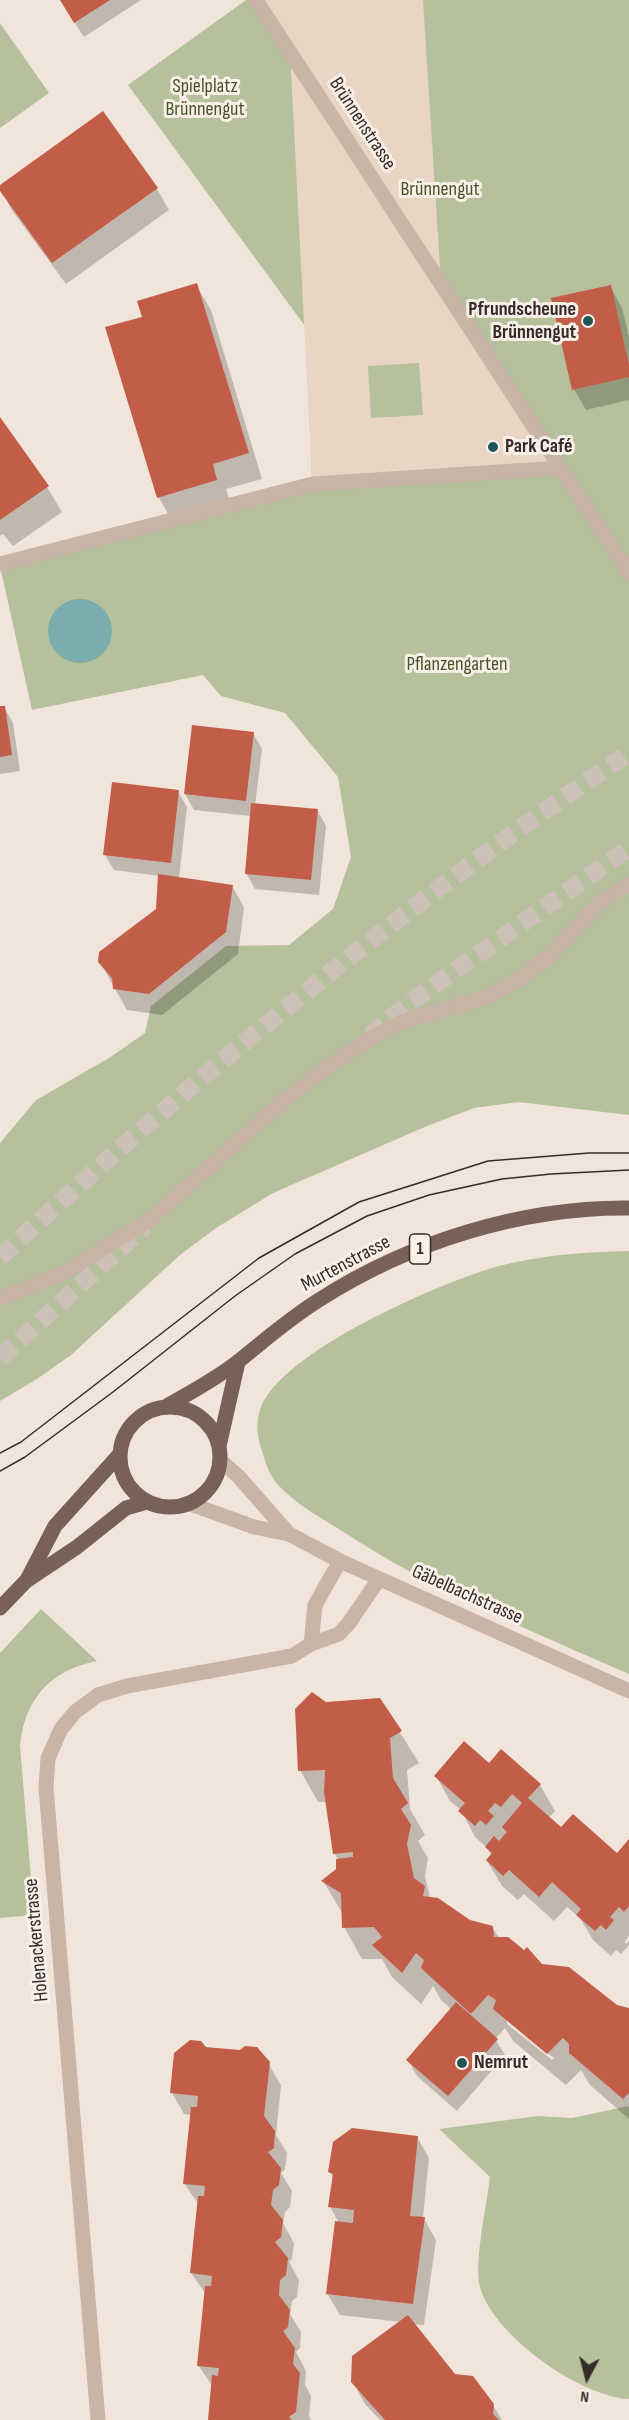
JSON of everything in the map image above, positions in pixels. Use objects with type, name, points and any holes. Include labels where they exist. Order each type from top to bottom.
[{"type":"main road","name":"Murtenstrasse","points":[[167,1406],[238,1362],[278,1327],[321,1298],[378,1268],[424,1248],[484,1227],[559,1213],[629,1208]]},
{"type":"main road","points":[[220,1453],[214,1433],[206,1422],[195,1413],[167,1406],[152,1409],[139,1416],[129,1427],[122,1440],[119,1455],[120,1469],[126,1483],[135,1494],[160,1507],[175,1507],[200,1497],[217,1474],[238,1362]]},
{"type":"main road","points":[[26,1581],[55,1526],[119,1455]]},
{"type":"main road","points":[[0,1608],[26,1581],[77,1546],[126,1508],[147,1502]]},
{"type":"street","name":"Brünnenstrasse","points":[[256,0],[629,573]]},
{"type":"street","points":[[0,564],[313,484],[561,468]]},
{"type":"street","points":[[0,1299],[63,1273],[151,1219],[281,1103],[369,1039],[401,1022],[486,998],[520,979],[548,957],[600,903],[629,884]]},
{"type":"street","name":"Gäbelbachstrasse","points":[[220,1453],[289,1534]]},
{"type":"street","name":"Gäbelbachstrasse","points":[[188,1503],[254,1527],[289,1534],[340,1561],[629,1691]]},
{"type":"street","points":[[311,1644],[315,1605],[340,1561]]},
{"type":"street","name":"Holenackerstrasse","points":[[98,2420],[45,1787],[48,1758],[61,1730],[75,1712],[98,1695],[127,1686],[292,1656],[311,1644],[339,1634],[356,1614],[379,1579]]},
{"type":"green space","name":"Brünnengut","points":[[246,0],[629,0],[629,1115],[518,1102],[474,1108],[273,1193],[216,1228],[180,1255],[71,1355],[0,1401],[0,1143],[36,1100],[109,1058],[145,1033],[151,1006],[226,946],[289,945],[333,909],[351,857],[338,777],[285,713],[221,696],[203,675],[32,710],[0,566],[312,478],[305,326],[128,85]]},
{"type":"green space","points":[[0,23],[49,93],[0,128]]},
{"type":"green space","points":[[629,1251],[629,1674],[447,1591],[376,1552],[309,1510],[286,1493],[274,1479],[261,1449],[257,1427],[260,1410],[273,1388],[297,1366],[328,1343],[403,1303],[473,1274],[515,1262],[563,1255]]},
{"type":"green space","points":[[41,1609],[97,1661],[66,1671],[54,1679],[34,1700],[28,1713],[20,1745],[34,1915],[0,1918],[0,1653]]},
{"type":"green space","points":[[629,2106],[629,2399],[586,2387],[563,2375],[539,2359],[500,2322],[486,2302],[479,2283],[478,2272],[490,2177],[439,2129],[538,2116],[572,2118]]},
{"type":"shaded area","points":[[256,0],[423,0],[441,283],[561,468],[312,478],[290,52]],"holes":[[[419,363],[423,415],[371,418],[368,366]]]},
{"type":"water","points":[[80,599],[98,605],[106,613],[112,631],[106,649],[98,657],[80,663],[62,657],[54,649],[48,631],[54,613],[62,605]]},
{"type":"building","points":[[60,0],[110,0],[74,23]]},
{"type":"building","points":[[103,111],[158,188],[52,263],[0,191],[0,185]]},
{"type":"building","points":[[197,283],[249,453],[213,464],[217,480],[157,498],[105,327],[142,317],[137,301]]},
{"type":"building","name":"Pfrundscheune Brünnengut","points":[[611,285],[629,365],[629,377],[572,390],[551,298]]},
{"type":"building","points":[[0,417],[49,486],[0,520]]},
{"type":"building","points":[[0,706],[5,706],[12,755],[0,757]]},
{"type":"building","points":[[192,725],[254,732],[246,801],[184,794]]},
{"type":"building","points":[[112,782],[179,790],[171,863],[103,855]]},
{"type":"building","points":[[251,803],[318,809],[311,880],[245,874]]},
{"type":"building","points":[[158,874],[233,885],[226,932],[149,994],[113,989],[112,978],[98,962],[99,952],[156,909]]},
{"type":"building","points":[[312,1692],[326,1702],[380,1698],[402,1731],[390,1738],[393,1778],[408,1803],[401,1809],[411,1825],[407,1844],[414,1878],[425,1886],[423,1896],[438,1898],[470,1920],[493,1926],[494,1937],[508,1937],[524,1950],[527,1947],[542,1964],[569,1967],[617,2005],[629,2008],[629,2093],[623,2099],[569,2053],[569,2044],[563,2038],[547,2054],[493,2009],[496,2000],[488,1995],[471,2014],[421,1968],[424,1960],[416,1953],[402,1973],[372,1945],[382,1937],[374,1927],[342,1928],[341,1893],[321,1881],[336,1869],[336,1859],[353,1857],[353,1852],[333,1854],[324,1792],[325,1770],[298,1771],[295,1709]]},
{"type":"building","points":[[464,1741],[489,1763],[501,1749],[541,1784],[528,1798],[561,1827],[573,1814],[617,1853],[629,1839],[629,1906],[624,1912],[619,1907],[610,1917],[614,1920],[606,1930],[601,1925],[595,1931],[576,1915],[581,1909],[552,1882],[539,1897],[509,1870],[503,1876],[486,1860],[492,1853],[485,1847],[494,1836],[499,1841],[507,1832],[502,1827],[522,1803],[512,1794],[501,1807],[495,1803],[488,1811],[494,1816],[486,1825],[480,1820],[475,1826],[458,1811],[465,1803],[434,1776]]},
{"type":"building","points":[[456,2002],[498,2039],[448,2096],[406,2060]]},
{"type":"building","points":[[190,2040],[201,2041],[206,2047],[240,2050],[245,2046],[257,2047],[270,2062],[264,2116],[275,2131],[274,2148],[268,2152],[281,2168],[279,2185],[273,2190],[271,2205],[283,2220],[281,2237],[275,2242],[288,2258],[286,2275],[280,2280],[279,2295],[290,2310],[288,2327],[283,2331],[295,2348],[293,2364],[300,2373],[296,2412],[289,2417],[292,2420],[208,2420],[212,2375],[218,2376],[219,2368],[197,2366],[205,2286],[211,2286],[212,2276],[190,2273],[198,2196],[204,2196],[205,2186],[183,2184],[191,2107],[197,2107],[198,2096],[170,2093],[174,2053]]},
{"type":"building","points":[[352,2128],[418,2136],[410,2216],[425,2217],[413,2304],[326,2294],[335,2221],[353,2223],[354,2210],[328,2207],[333,2174],[328,2172],[333,2142]]},
{"type":"building","points":[[408,2315],[455,2374],[473,2376],[494,2404],[493,2414],[499,2420],[385,2420],[351,2382],[352,2356]]},
{"type":"tunnel","points":[[0,1257],[162,1112],[332,971],[508,837],[629,753]]},
{"type":"tunnel","points":[[370,1036],[409,1003],[629,848]]},
{"type":"tunnel","points":[[0,1358],[145,1226]]},
{"type":"tram line","points":[[0,1453],[21,1442],[259,1258],[359,1202],[488,1161],[589,1153],[629,1153]]},
{"type":"tram line","points":[[0,1471],[25,1457],[113,1392],[235,1296],[295,1254],[367,1216],[429,1195],[502,1179],[629,1170]]},
{"type":"place","name":"Pfrundscheune Brünnengut","points":[[588,321]]},
{"type":"place","name":"Park Café","points":[[493,447]]},
{"type":"place","name":"Nemrut","points":[[462,2063]]},
{"type":"park label","name":"Spielplatz Brünnengut","points":[[205,98]]},
{"type":"park label","name":"Pflanzengarten","points":[[457,665]]}]
